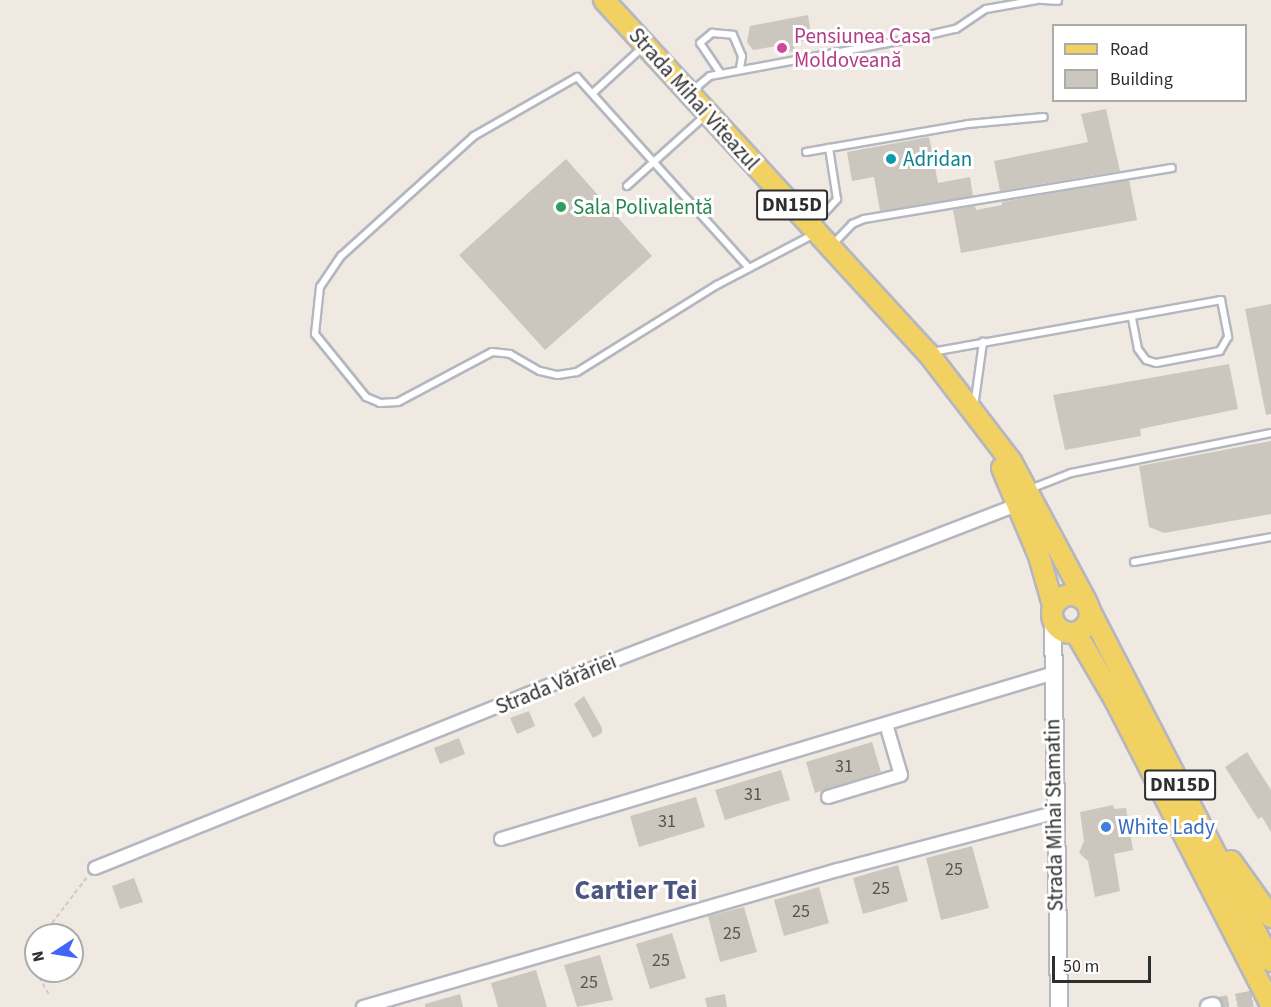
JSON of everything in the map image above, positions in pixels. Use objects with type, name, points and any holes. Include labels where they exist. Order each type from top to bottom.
[{"type":"main road","name":"Strada Mihai Viteazul","points":[[604,0],[928,353],[975,412],[1088,606],[1271,961]]},
{"type":"main road","name":"Strada Mihai Viteazul","points":[[1024,497],[1053,614]]},
{"type":"main road","points":[[1067,595],[1078,596],[1088,606],[1088,624],[1076,633],[1061,631],[1053,614],[1067,595]]},
{"type":"main road","name":"DN15D","points":[[1076,633],[1115,700],[1271,1005]]},
{"type":"main road","points":[[1194,812],[1271,917]]},
{"type":"street","name":"Strada Vărăriei","points":[[95,868],[1024,497]]},
{"type":"street","name":"Strada Mihai Stamatin","points":[[1053,614],[1051,674],[1053,813],[1059,1007]]},
{"type":"street","points":[[501,839],[1051,674]]},
{"type":"street","points":[[828,797],[902,775],[886,724]]},
{"type":"street","points":[[363,1007],[838,870],[1053,813]]},
{"type":"lane","points":[[689,94],[701,81],[740,69],[920,38],[969,23],[986,9],[1039,0],[1058,1]]},
{"type":"lane","points":[[721,74],[701,50],[700,43],[712,33],[733,35],[742,56],[740,69]]},
{"type":"lane","points":[[594,92],[645,45]]},
{"type":"lane","points":[[749,268],[594,92],[577,77],[474,136],[328,269],[316,300],[315,334],[366,397],[380,403],[398,402],[492,352],[510,354],[540,371],[558,375],[577,372],[749,268],[820,235],[864,219],[1172,168]]},
{"type":"lane","points":[[627,186],[707,114]]},
{"type":"lane","points":[[806,152],[968,124],[1044,117]]},
{"type":"lane","points":[[820,235],[837,199],[829,148]]},
{"type":"lane","points":[[928,353],[983,342],[1221,300],[1228,337],[1220,351],[1156,363],[1146,360],[1138,349],[1132,316]]},
{"type":"lane","points":[[975,412],[983,342]]},
{"type":"lane","points":[[1024,497],[1071,473],[1271,433]]},
{"type":"lane","points":[[1134,562],[1271,537]]},
{"type":"path","points":[[52,923],[95,868]]},
{"type":"path","points":[[42,983],[48,995]]},
{"type":"building","points":[[808,15],[812,39],[793,43],[795,51],[778,54],[777,46],[753,50],[747,42],[750,26]]},
{"type":"building","points":[[1106,109],[1120,171],[1000,191],[994,161],[1088,142],[1081,114]]},
{"type":"building","points":[[929,137],[938,183],[970,177],[973,196],[880,211],[874,177],[852,181],[847,152]]},
{"type":"building","name":"Sala Polivalentă","points":[[566,159],[652,256],[545,350],[459,255]]},
{"type":"building","points":[[1129,180],[1137,220],[961,253],[953,210],[975,206],[976,210],[1002,205],[1002,202]]},
{"type":"building","points":[[1271,304],[1271,414],[1266,415],[1245,309]]},
{"type":"building","points":[[1229,364],[1238,409],[1140,429],[1141,436],[1065,450],[1053,395]]},
{"type":"building","points":[[1271,441],[1271,514],[1164,533],[1149,527],[1139,466]]},
{"type":"building","points":[[584,696],[602,728],[602,733],[593,738],[574,704]]},
{"type":"building","points":[[529,711],[535,726],[517,734],[510,718]]},
{"type":"building","points":[[459,738],[465,754],[440,764],[434,748]]},
{"type":"building","points":[[872,742],[881,772],[815,793],[806,762]]},
{"type":"building","points":[[1247,752],[1271,790],[1271,832],[1262,817],[1258,819],[1225,767]]},
{"type":"building","points":[[781,770],[790,800],[725,820],[715,790]]},
{"type":"building","points":[[696,797],[705,827],[639,847],[630,816]]},
{"type":"building","name":"White Lady","points":[[1113,805],[1114,809],[1126,808],[1133,850],[1114,854],[1120,891],[1095,897],[1088,861],[1079,853],[1084,841],[1080,812]]},
{"type":"building","points":[[972,846],[989,908],[941,920],[926,858]]},
{"type":"building","points":[[898,865],[908,901],[863,914],[853,878]]},
{"type":"building","points":[[134,878],[143,902],[120,909],[112,886]]},
{"type":"building","points":[[819,887],[829,923],[784,936],[774,900]]},
{"type":"building","points":[[744,907],[757,952],[720,962],[708,916]]},
{"type":"building","points":[[672,933],[686,978],[650,989],[636,944]]},
{"type":"building","points":[[600,955],[613,1000],[577,1007],[564,965]]},
{"type":"building","points":[[536,970],[547,1007],[498,1007],[491,983]]},
{"type":"building","points":[[460,994],[463,1007],[425,1007],[425,1004]]},
{"type":"building","points":[[725,994],[727,1007],[707,1007],[705,998]]},
{"type":"tunnel","points":[[1213,1006],[1271,995]]},
{"type":"place","name":"Pensiunea Casa Moldoveană","points":[[782,48]]},
{"type":"place","name":"Adridan","points":[[891,159]]},
{"type":"place","name":"Sala Polivalentă","points":[[561,207]]},
{"type":"place","name":"White Lady","points":[[1106,827]]},
{"type":"district","name":"Cartier Tei","points":[[636,891]]}]
